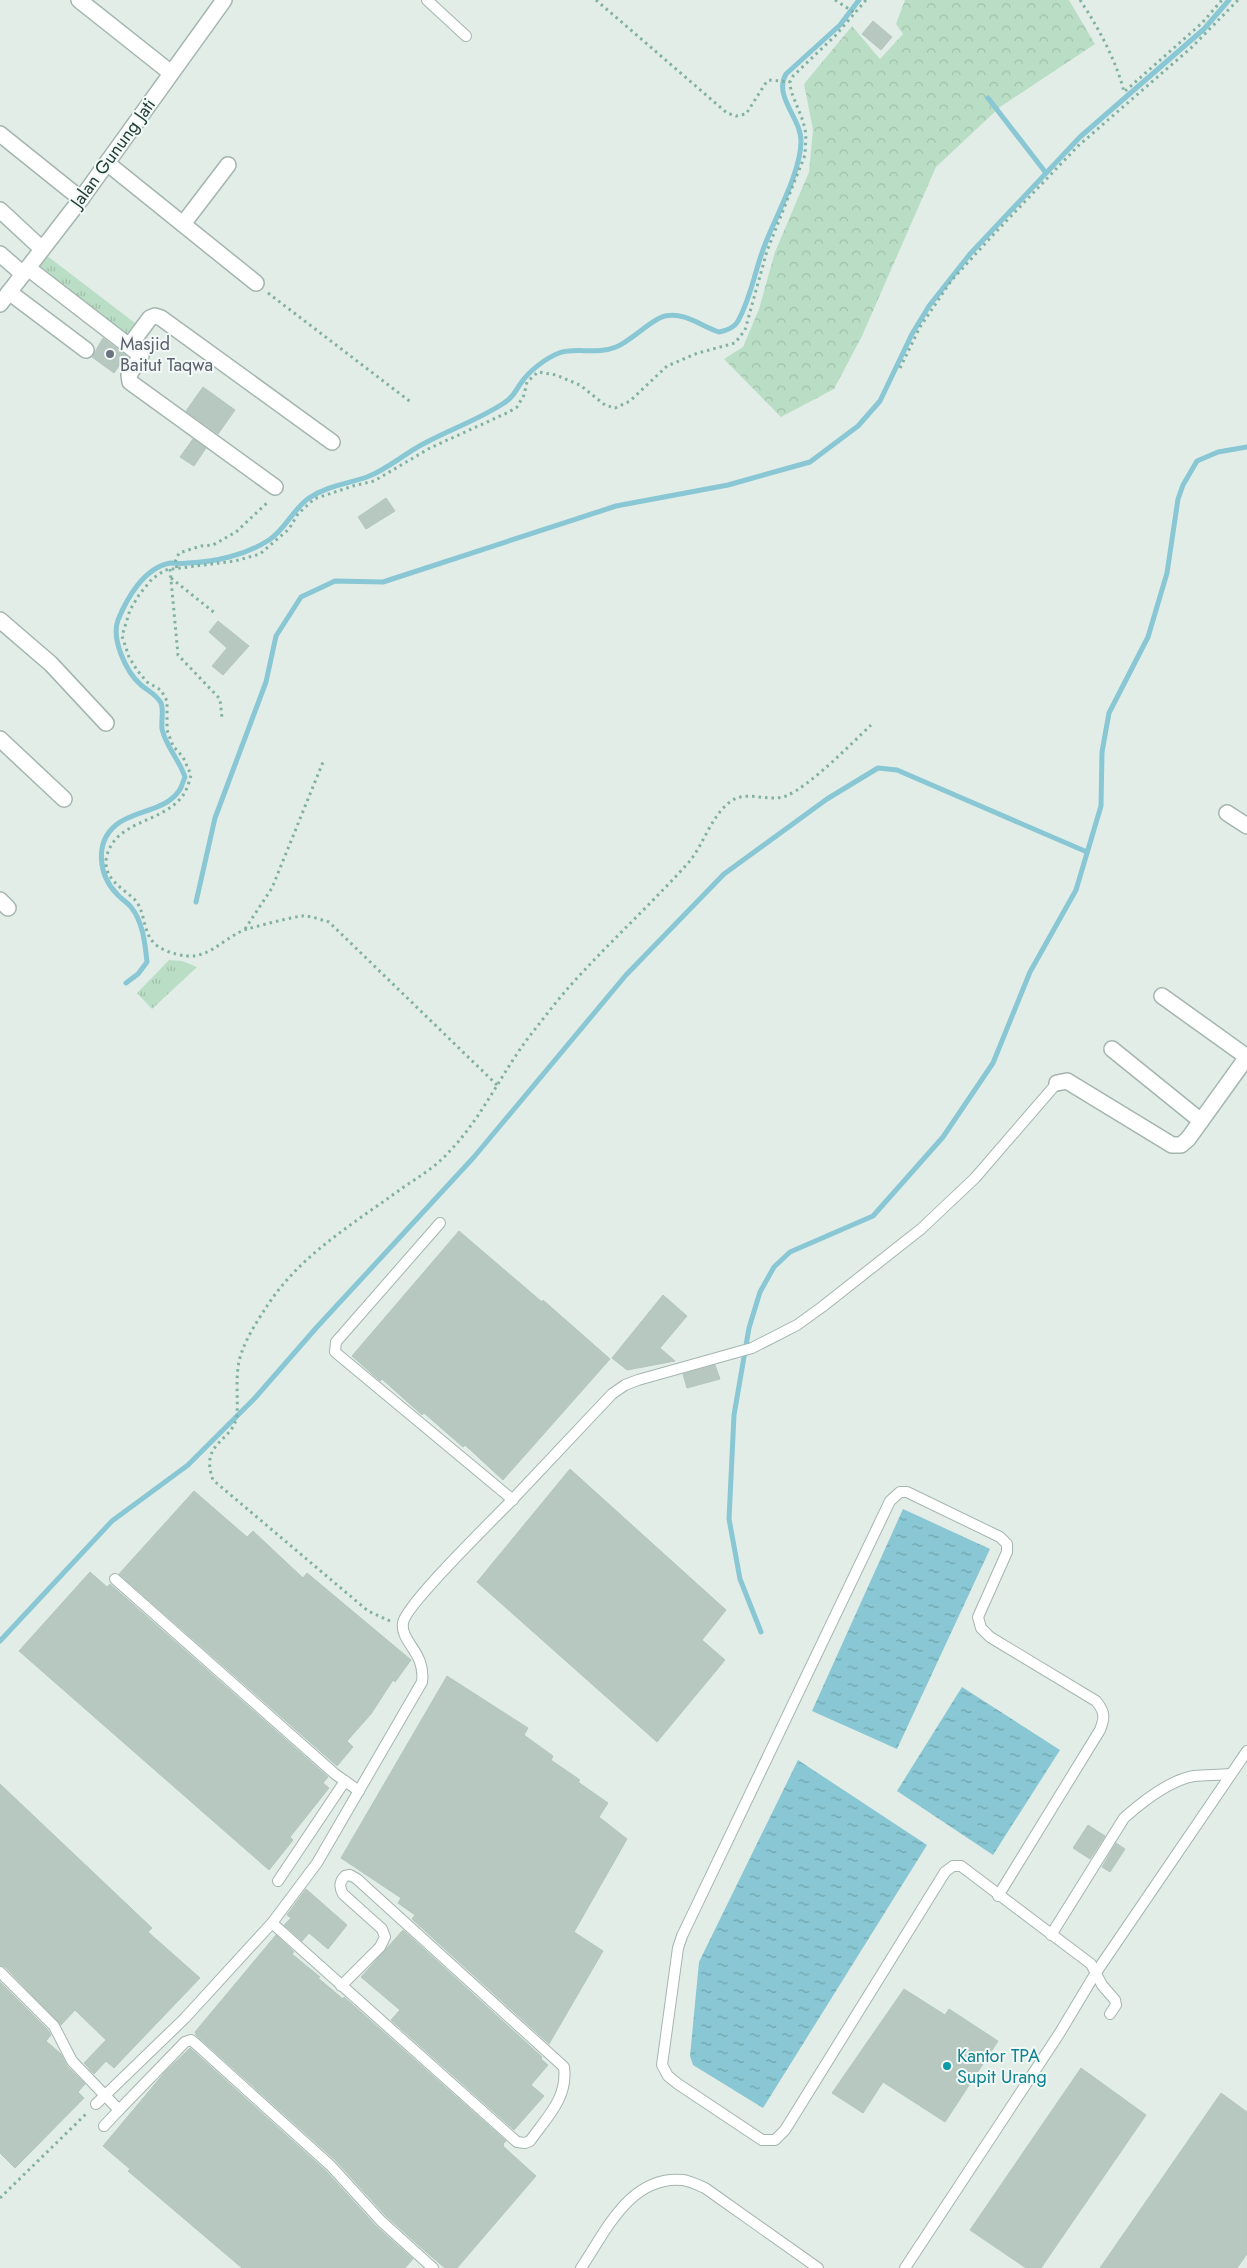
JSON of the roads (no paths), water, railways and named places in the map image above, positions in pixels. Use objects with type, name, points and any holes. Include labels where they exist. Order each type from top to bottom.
[{"type":"street","points":[[79,0],[171,73]]},
{"type":"street","name":"Jalan Gunung Jati","points":[[5,298],[81,199],[224,0]]},
{"type":"street","points":[[0,134],[81,199]]},
{"type":"street","points":[[107,163],[256,283]]},
{"type":"street","points":[[183,224],[228,165]]},
{"type":"street","points":[[0,210],[42,249]]},
{"type":"street","points":[[0,254],[141,356],[128,375],[130,382],[275,487]]},
{"type":"street","points":[[5,298],[86,350]]},
{"type":"street","points":[[129,346],[150,318],[155,316],[332,442]]},
{"type":"street","points":[[0,620],[51,664],[106,723]]},
{"type":"street","points":[[0,739],[64,799]]},
{"type":"street","points":[[1227,813],[1247,826]]},
{"type":"street","points":[[1057,1083],[1067,1081],[1073,1084],[1172,1144],[1181,1145],[1188,1139],[1247,1057],[1162,996]]},
{"type":"street","points":[[1112,1049],[1201,1121]]},
{"type":"lane","points":[[427,0],[466,36]]},
{"type":"lane","points":[[96,2104],[185,2018],[272,1923],[317,1863],[422,1682],[423,1666],[406,1638],[402,1624],[406,1616],[433,1582],[612,1394],[625,1385],[752,1348],[796,1325],[816,1312],[922,1228],[975,1178],[1057,1083]]},
{"type":"lane","points":[[440,1224],[336,1342],[335,1352],[513,1500]]},
{"type":"lane","points":[[998,1896],[1100,1730],[1104,1718],[1103,1709],[1096,1701],[990,1637],[980,1628],[978,1618],[1007,1552],[1007,1544],[1000,1537],[907,1492],[900,1492],[890,1501],[682,1936],[678,1948],[662,2066],[668,2076],[678,2084],[762,2140],[775,2140],[784,2130],[945,1872],[953,1866],[961,1866],[998,1896],[1091,1964],[1102,1985],[1115,2000],[1116,2005],[1110,2014]]},
{"type":"lane","points":[[116,1579],[335,1774],[360,1791]]},
{"type":"lane","points":[[905,2268],[1059,2034],[1095,1974],[1247,1751]]},
{"type":"lane","points":[[1051,1935],[1124,1818],[1137,1806],[1163,1789],[1192,1776],[1230,1774]]},
{"type":"lane","points":[[278,1881],[345,1781]]},
{"type":"lane","points":[[272,1923],[340,1986],[517,2142],[525,2143],[530,2141],[559,2102],[566,2081],[564,2067],[357,1879],[350,1875],[345,1876],[340,1881],[340,1888],[343,1894],[382,1929],[385,1936],[380,1947],[340,1986]]},
{"type":"lane","points":[[0,1972],[54,2026],[72,2062],[119,2110]]},
{"type":"lane","points":[[104,2126],[186,2042],[191,2040],[331,2166],[381,2220],[433,2268]]},
{"type":"lane","points":[[581,2268],[628,2200],[640,2190],[653,2183],[668,2180],[685,2180],[705,2188],[818,2268]]},
{"type":"water","points":[[903,1509],[990,1549],[897,1749],[812,1711]]},
{"type":"water","points":[[962,1687],[1060,1750],[993,1855],[897,1791]]},
{"type":"water","points":[[798,1760],[927,1845],[763,2108],[693,2065],[690,2056],[699,1962]]},
{"type":"waterway","points":[[126,983],[138,974],[147,962],[143,933],[135,913],[111,887],[106,878],[102,859],[104,841],[109,832],[123,820],[157,807],[173,798],[180,789],[185,777],[162,729],[161,703],[135,679],[125,664],[118,645],[116,628],[118,620],[138,585],[152,571],[170,563],[219,559],[240,554],[260,545],[275,536],[298,508],[309,498],[330,488],[375,474],[410,451],[495,409],[514,394],[524,378],[538,365],[559,353],[616,347],[654,321],[665,316],[672,315],[686,318],[719,332],[735,325],[747,302],[762,252],[793,179],[800,153],[800,132],[783,91],[783,82],[786,74],[840,25],[859,0]]},
{"type":"waterway","points":[[196,902],[215,818],[266,682],[276,636],[301,597],[335,581],[383,582],[616,506],[728,485],[810,462],[858,426],[880,401],[912,334],[929,306],[970,254],[1080,137],[1204,29],[1229,0]]},
{"type":"waterway","points":[[988,98],[1046,173]]},
{"type":"waterway","points":[[761,1632],[740,1579],[729,1519],[734,1415],[749,1328],[760,1292],[774,1267],[790,1252],[873,1216],[943,1137],[993,1063],[1030,972],[1076,890],[1101,806],[1102,752],[1109,713],[1148,637],[1167,573],[1178,499],[1183,485],[1197,461],[1218,452],[1247,447]]},
{"type":"waterway","points":[[0,1641],[112,1521],[188,1465],[254,1399],[317,1327],[474,1157],[626,975],[724,874],[827,799],[878,768],[897,770],[1087,852]]},
{"type":"place","name":"Masjid Baitut Taqwa","points":[[110,354]]},
{"type":"place","name":"Kantor TPA Supit Urang","points":[[947,2066]]}]
